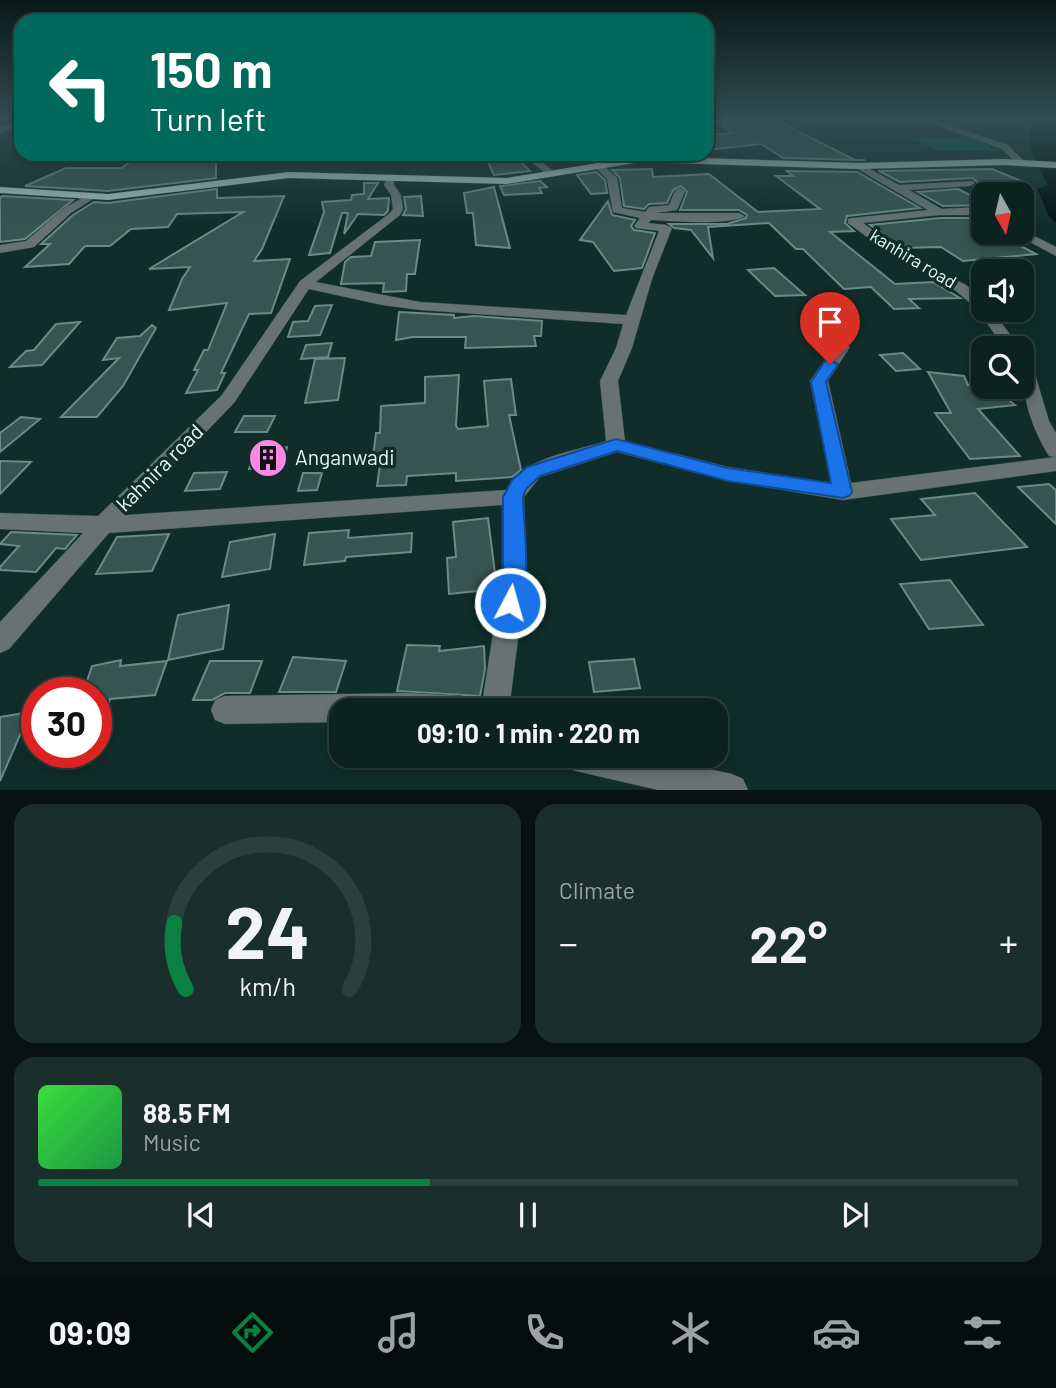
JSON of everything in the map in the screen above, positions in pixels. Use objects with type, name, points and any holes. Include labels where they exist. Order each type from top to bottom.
[{"type":"main road","points":[[0,190],[91,197],[132,195],[289,175],[484,182],[623,161]]},
{"type":"main road","points":[[714,161],[859,166],[1023,163],[1056,165]]},
{"type":"street","points":[[1014,155],[1023,163]]},
{"type":"street","points":[[535,161],[551,173]]},
{"type":"street","points":[[597,164],[612,178],[617,210],[691,219],[739,216]]},
{"type":"street","points":[[859,166],[940,212],[971,210]]},
{"type":"street","name":"kahnira road","points":[[0,641],[103,525],[228,399],[305,284],[394,215],[398,209],[396,195],[388,185],[391,178]]},
{"type":"street","points":[[897,188],[970,183]]},
{"type":"street","points":[[616,445],[609,381],[624,348],[645,279],[666,228],[640,226],[653,209],[673,208],[680,191]]},
{"type":"street","points":[[0,249],[30,244],[67,211],[91,197]]},
{"type":"street","name":"kanhira road","points":[[940,212],[852,221],[901,256],[961,288],[971,297]]},
{"type":"street","points":[[1034,240],[1056,252]]},
{"type":"street","points":[[305,284],[382,301],[420,306],[632,320]]},
{"type":"street","points":[[842,347],[819,382],[843,492]]},
{"type":"street","points":[[1034,398],[1041,421],[1056,451]]},
{"type":"street","points":[[497,698],[514,576],[513,497],[519,485],[533,472],[616,445],[728,474],[843,492],[1056,464]]},
{"type":"street","points":[[0,521],[103,525],[513,497]]},
{"type":"street","points":[[225,710],[329,708]]},
{"type":"street","points":[[624,768],[692,785],[732,789]]},
{"type":"shaded area","points":[[1034,155],[1056,155],[1056,223],[1049,216],[1037,189],[1048,185]]},
{"type":"building","points":[[778,155],[845,155],[855,160],[783,158]]},
{"type":"building","points":[[131,161],[216,161],[216,178],[108,191],[25,186],[66,168],[122,168]]},
{"type":"building","points":[[487,161],[520,161],[530,171],[494,175]]},
{"type":"building","points":[[652,169],[653,177],[709,174],[758,212],[820,209],[776,176],[793,176],[787,171],[857,172],[920,208],[847,216],[845,223],[854,231],[830,232],[895,284],[933,282],[960,298],[909,299],[919,308],[894,309],[871,287],[844,289],[803,249],[796,249],[769,223],[708,227],[713,258],[691,230],[674,228],[669,224],[727,224],[746,218],[747,215],[739,210],[680,210],[687,192],[681,186],[673,190],[667,203],[649,204],[644,209],[624,206],[620,178],[612,170]]},
{"type":"building","points":[[992,169],[1021,181],[977,182],[973,178],[900,182],[879,171]]},
{"type":"building","points":[[596,172],[605,180],[607,193],[591,194],[577,175]]},
{"type":"building","points":[[540,181],[547,187],[539,188],[542,193],[504,195],[500,186]]},
{"type":"building","points":[[364,183],[378,183],[368,199],[389,198],[388,211],[384,215],[358,214],[344,234],[348,213],[342,213],[330,253],[309,255],[324,212],[322,202],[351,200],[352,195],[364,194]]},
{"type":"building","points":[[494,187],[510,248],[476,245],[473,213],[467,213],[464,193]]},
{"type":"building","points":[[217,189],[217,198],[284,196],[262,249],[254,261],[290,259],[271,313],[249,314],[221,373],[225,373],[217,390],[186,393],[198,370],[194,370],[204,350],[208,350],[227,303],[169,310],[190,267],[149,269],[243,212],[177,214],[168,227],[131,229],[110,246],[85,246],[69,264],[25,267],[50,244],[41,244],[73,215],[94,202],[108,203]]},
{"type":"building","points":[[958,189],[971,196],[971,205],[943,206],[918,192]]},
{"type":"building","points":[[421,196],[423,216],[403,215],[406,209],[404,197]]},
{"type":"building","points":[[0,197],[73,200],[25,239],[0,242]]},
{"type":"building","points":[[608,201],[612,215],[635,220],[631,226],[634,230],[655,233],[642,268],[614,271],[593,242],[580,240]]},
{"type":"building","points":[[940,218],[971,218],[971,245],[1019,245],[1036,254],[963,261],[941,247],[902,248],[870,225]]},
{"type":"building","points":[[420,240],[415,274],[407,274],[406,291],[383,292],[384,283],[341,284],[345,262],[351,257],[371,256],[375,242]]},
{"type":"building","points":[[774,268],[805,295],[775,296],[748,270]]},
{"type":"building","points":[[332,305],[320,335],[288,337],[293,322],[308,321],[315,306]]},
{"type":"building","points":[[399,312],[454,315],[454,318],[474,316],[542,321],[541,336],[534,336],[536,346],[465,348],[466,337],[413,337],[396,340]]},
{"type":"building","points":[[80,322],[42,365],[10,367],[26,351],[34,350],[56,324]]},
{"type":"building","points":[[152,325],[156,328],[123,386],[97,417],[61,417],[119,358],[103,360],[117,338],[140,336]]},
{"type":"building","points":[[332,343],[328,357],[301,359],[306,345]]},
{"type":"building","points":[[903,353],[920,369],[896,371],[880,355]]},
{"type":"building","points":[[345,358],[338,400],[305,403],[315,359]]},
{"type":"building","points":[[928,372],[964,376],[968,385],[971,385],[971,399],[1008,399],[1015,405],[978,409],[1020,456],[970,459],[935,413],[951,413]]},
{"type":"building","points":[[459,375],[458,429],[488,426],[484,381],[511,379],[516,415],[509,415],[521,470],[512,477],[456,481],[456,473],[407,476],[406,485],[377,486],[381,457],[373,457],[376,433],[380,433],[381,406],[425,403],[425,377]]},
{"type":"building","points":[[244,416],[275,416],[267,432],[235,432]]},
{"type":"building","points":[[21,417],[40,419],[0,452],[0,433]]},
{"type":"building","name":"Anganwadi","points":[[287,447],[283,465],[249,469],[255,450]]},
{"type":"building","points":[[0,461],[31,462],[0,494]]},
{"type":"building","points":[[227,472],[220,489],[185,491],[194,473]]},
{"type":"building","points":[[303,473],[322,473],[317,490],[298,491]]},
{"type":"building","points":[[1049,484],[1056,490],[1056,524],[1018,487]]},
{"type":"building","points":[[975,493],[1027,547],[921,560],[891,519],[935,515],[921,499]]},
{"type":"building","points":[[488,518],[497,589],[449,594],[447,558],[456,557],[453,522]]},
{"type":"building","points":[[349,530],[348,538],[412,533],[411,552],[346,557],[345,561],[304,565],[309,533]]},
{"type":"building","points":[[11,532],[77,535],[65,549],[56,548],[36,572],[0,570],[19,546],[0,544]]},
{"type":"building","points":[[169,534],[152,571],[96,574],[117,537]]},
{"type":"building","points":[[275,534],[270,569],[222,577],[230,542]]},
{"type":"building","points":[[950,580],[983,625],[929,629],[900,584]]},
{"type":"building","points":[[229,605],[223,649],[168,660],[178,615]]},
{"type":"building","points":[[407,645],[440,646],[439,651],[484,646],[485,669],[480,696],[397,691]]},
{"type":"building","points":[[293,657],[346,661],[336,692],[279,692]]},
{"type":"building","points":[[634,659],[640,688],[594,692],[589,662]]},
{"type":"building","points":[[121,660],[120,666],[167,661],[155,695],[112,699],[112,677],[88,677],[92,666]]},
{"type":"building","points":[[210,661],[262,661],[250,693],[225,693],[212,700],[193,700]]},
{"type":"building","points":[[21,714],[21,733],[0,781],[0,717]]},
{"type":"place","name":"Anganwadi","points":[[268,458]]},
{"type":"route","points":[[510,603],[514,576],[513,497],[519,485],[533,472],[616,445],[728,474],[843,492],[819,382],[830,364]]}]
